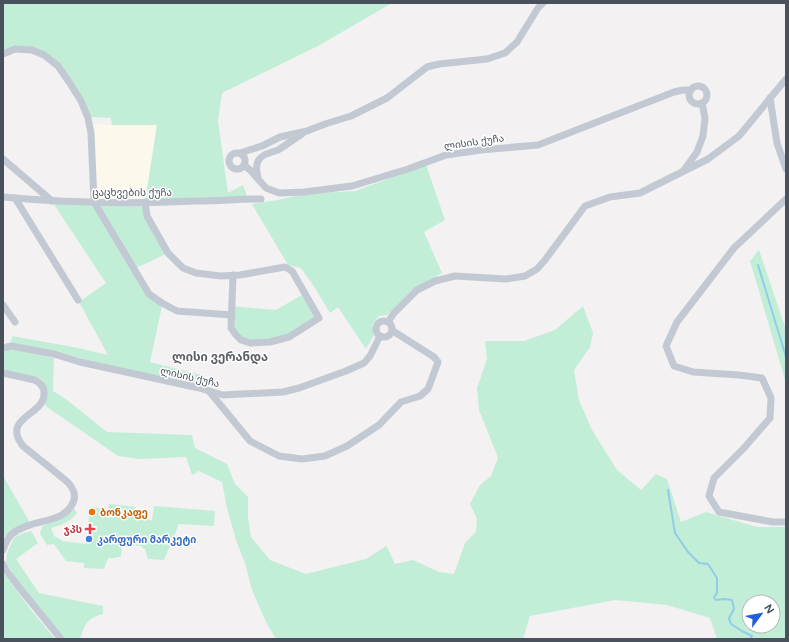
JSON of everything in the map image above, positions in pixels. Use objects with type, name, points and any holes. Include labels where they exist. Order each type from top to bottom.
[{"type":"street","points":[[240,153],[245,160],[244,165],[240,169],[235,169],[229,164],[229,158],[232,154],[262,146],[280,137],[307,131],[351,116],[387,98],[427,68],[439,64],[487,60],[505,53],[517,42],[538,8],[543,3]]},
{"type":"street","points":[[3,54],[16,49],[32,50],[44,55],[58,66],[69,82],[88,118],[90,127],[94,202],[149,294],[176,311],[232,315]]},
{"type":"street","points":[[388,322],[417,290],[435,281],[456,276],[506,279],[525,276],[537,269],[585,206],[610,197],[640,193],[708,159],[739,136],[786,79]]},
{"type":"street","points":[[696,87],[704,89],[707,93],[706,99],[702,103],[696,104],[692,101],[690,94],[691,90],[696,87]]},
{"type":"street","name":"ლისის ქუჩა","points":[[244,165],[266,188],[279,193],[304,192],[352,186],[408,169],[446,155],[480,150],[538,145],[674,92],[691,90]]},
{"type":"street","points":[[770,98],[777,143],[786,169]]},
{"type":"street","points":[[682,172],[697,152],[703,136],[705,118],[702,103]]},
{"type":"street","points":[[258,179],[256,165],[262,157],[279,149],[307,131]]},
{"type":"street","points":[[3,159],[52,201]]},
{"type":"street","name":"ცაცხვების ქუჩა","points":[[3,197],[52,201],[94,202],[261,199]]},
{"type":"street","points":[[15,198],[78,300]]},
{"type":"street","points":[[786,199],[734,248],[677,322],[666,346],[674,366],[693,372],[762,378],[771,398],[770,418],[744,448],[714,478],[709,496],[719,512],[773,522],[786,522]]},
{"type":"street","points":[[145,202],[147,216],[168,252],[183,268],[196,273],[221,276],[233,275],[240,275],[288,268],[292,271],[319,318],[289,337],[270,342],[250,343],[241,340],[236,336],[231,328],[233,275]]},
{"type":"street","points":[[3,305],[15,322]]},
{"type":"street","points":[[382,321],[388,322],[392,326],[392,331],[391,334],[386,337],[380,336],[376,330],[378,324],[382,321]]},
{"type":"street","points":[[209,391],[250,441],[279,456],[302,459],[325,456],[347,446],[373,430],[401,402],[420,396],[428,389],[438,362],[392,331]]},
{"type":"street","name":"ლისის ქუჩა","points":[[3,348],[11,346],[54,354],[80,362],[223,395],[283,392],[299,388],[346,371],[364,363],[370,356],[380,336]]},
{"type":"street","points":[[3,373],[35,380],[43,387],[44,399],[42,403],[23,418],[18,424],[16,430],[17,436],[19,442],[23,446],[68,482],[72,487],[75,498],[72,506],[65,513],[56,518],[30,525],[11,535],[3,550]]},
{"type":"street","points":[[3,564],[18,586],[61,639]]},
{"type":"shaded area","points":[[90,124],[157,124],[145,202],[94,202]]},
{"type":"green space","points":[[3,3],[392,3],[318,46],[222,93],[218,121],[228,193],[243,185],[247,196],[145,202],[157,125],[112,125],[111,118],[90,117],[58,66],[32,50],[3,54]]},
{"type":"green space","points":[[426,165],[445,220],[424,232],[442,273],[412,290],[387,315],[379,316],[372,325],[374,335],[366,349],[338,307],[330,313],[301,268],[288,265],[252,204],[304,194],[355,191]]},
{"type":"green space","points":[[94,202],[145,202],[147,216],[168,253],[134,269]]},
{"type":"green space","points":[[53,203],[94,205],[148,295],[162,306],[150,362],[201,375],[199,385],[11,343],[12,336],[108,355],[79,302],[106,283]]},
{"type":"green space","points":[[759,250],[786,330],[786,383],[750,261]]},
{"type":"green space","points":[[305,293],[319,318],[289,337],[250,343],[236,335],[232,306],[276,310]]},
{"type":"green space","points":[[583,306],[593,333],[590,347],[574,370],[579,400],[592,430],[617,470],[641,490],[656,474],[667,479],[681,522],[706,512],[757,527],[786,527],[786,639],[717,639],[710,618],[667,605],[615,600],[530,616],[523,639],[276,639],[266,622],[252,590],[227,508],[222,482],[199,471],[192,475],[186,457],[139,459],[118,456],[44,404],[47,399],[45,386],[42,380],[37,377],[3,370],[3,353],[8,349],[54,358],[53,391],[67,400],[107,432],[192,435],[195,448],[227,464],[235,484],[248,497],[248,518],[251,537],[270,560],[306,574],[366,559],[386,545],[395,564],[413,560],[439,572],[454,574],[465,543],[476,532],[477,519],[470,504],[480,485],[491,476],[498,458],[479,410],[477,388],[487,359],[485,341],[524,341],[555,330]]},
{"type":"green space","points":[[3,476],[29,521],[3,538]]},
{"type":"green space","points":[[109,504],[136,507],[135,519],[152,520],[154,506],[215,511],[214,526],[179,524],[164,560],[148,559],[145,549],[142,548],[142,546],[129,545],[129,547],[122,547],[121,557],[108,558],[104,569],[84,568],[84,563],[66,561],[54,544],[47,545],[40,534],[42,526],[60,519],[74,509],[77,513],[71,519],[51,528],[54,536],[63,541],[86,544],[90,507],[108,509]]},
{"type":"green space","points":[[31,531],[38,543],[16,559],[39,593],[103,606],[103,614],[93,617],[87,622],[80,639],[65,639],[32,601],[6,562],[7,553],[14,538]]},
{"type":"green space","points":[[3,572],[31,610],[55,639],[3,639]]},
{"type":"waterway","points":[[758,265],[786,357]]},
{"type":"waterway","points":[[668,490],[675,533],[688,552],[699,563],[708,564],[717,578],[717,593],[714,597],[716,600],[732,600],[734,609],[729,618],[731,624],[752,636],[750,639]]},
{"type":"place","name":"ბონკაფე","points":[[92,512]]},
{"type":"place","name":"ჯპს","points":[[90,529]]},
{"type":"place","name":"კარფური მარკეტი","points":[[89,539]]},
{"type":"district","name":"ლისი ვერანდა","points":[[220,357]]}]
